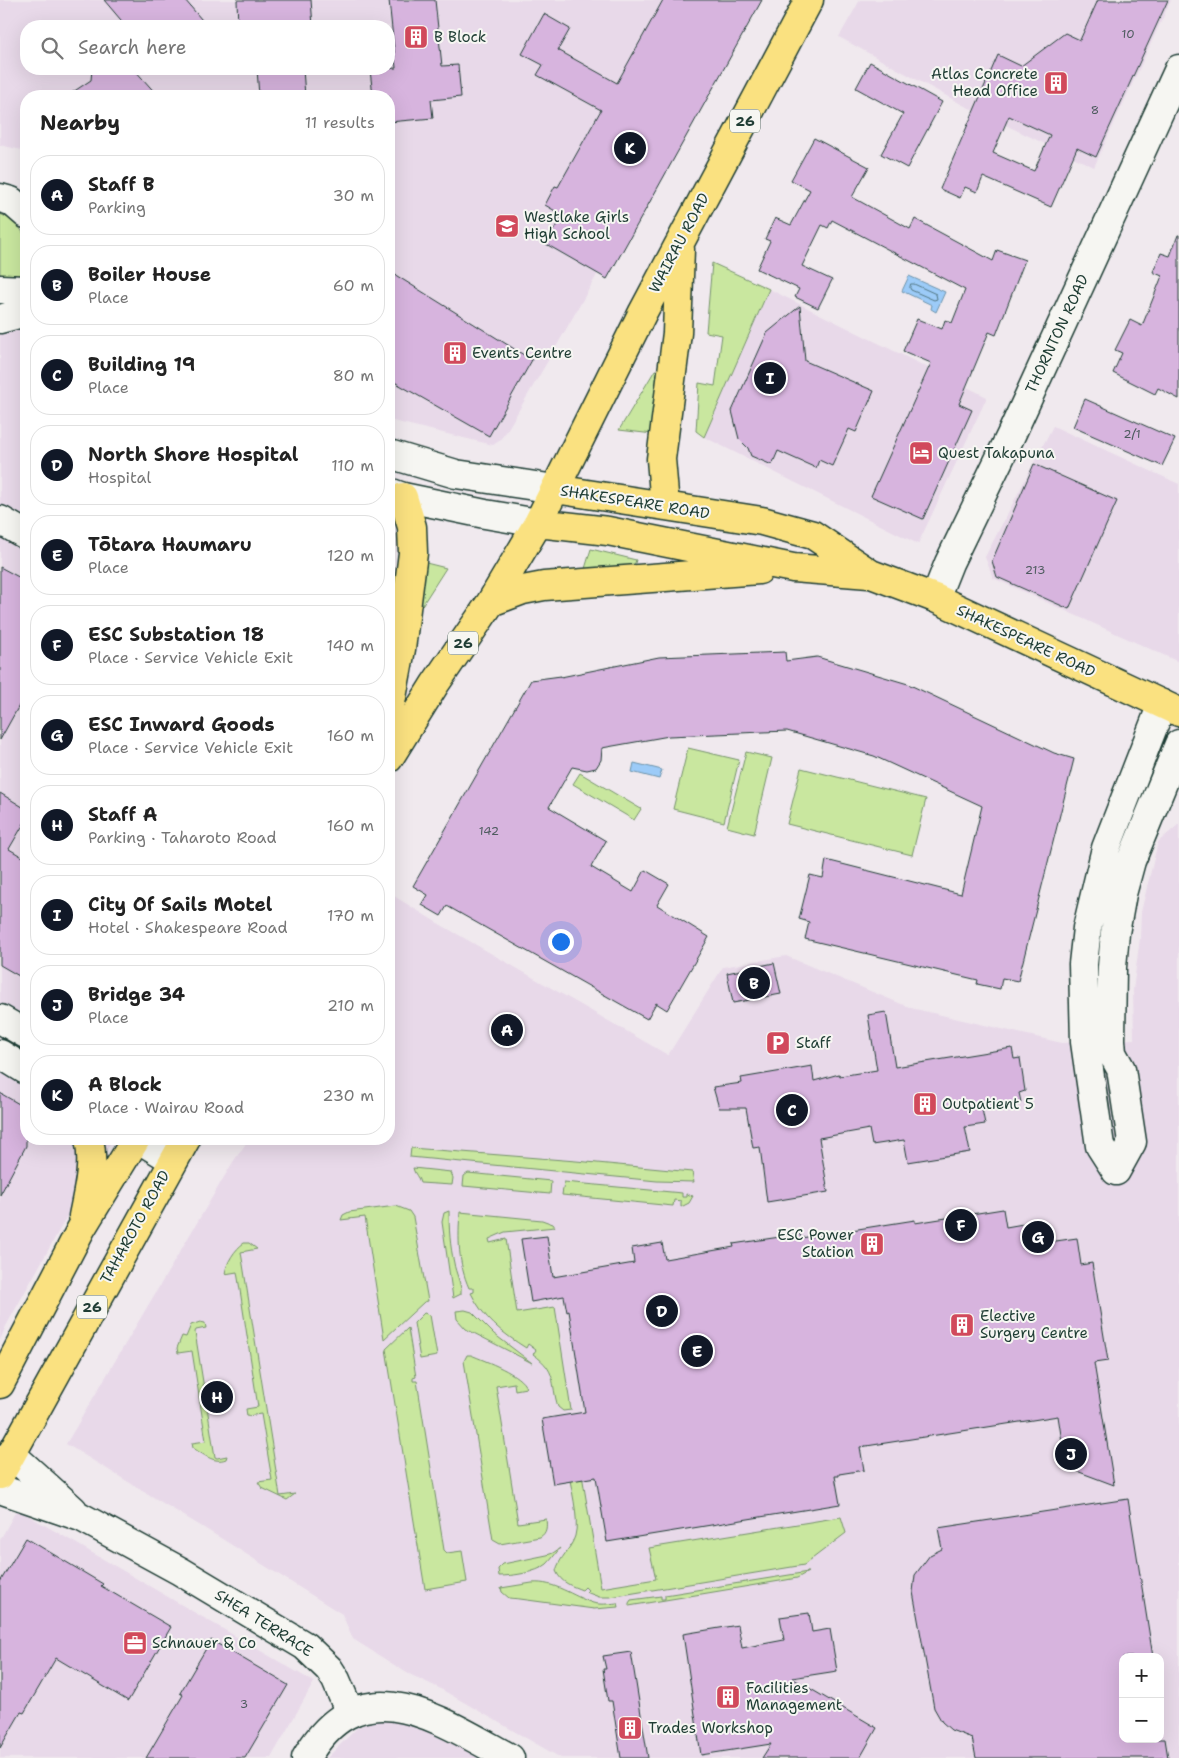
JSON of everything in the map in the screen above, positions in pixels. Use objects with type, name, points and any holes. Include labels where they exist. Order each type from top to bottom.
[{"type":"main road","name":"WAIRAU ROAD","points":[[555,489],[680,242],[809,0]]},
{"type":"main road","points":[[665,506],[661,459],[677,334],[680,242]]},
{"type":"main road","name":"SHAKESPEARE ROAD","points":[[555,489],[762,521],[813,535],[871,574],[935,598],[1170,708]]},
{"type":"main road","name":"26","points":[[395,748],[435,684],[491,602],[538,523],[555,489]]},
{"type":"main road","points":[[395,681],[413,553],[412,527],[396,495]]},
{"type":"main road","name":"SHAKESPEARE ROAD","points":[[538,523],[608,531],[793,568],[871,574]]},
{"type":"main road","points":[[491,602],[523,590],[544,586],[793,568]]},
{"type":"main road","points":[[81,1229],[90,1182],[92,1151],[90,1145]]},
{"type":"main road","points":[[0,1384],[81,1229],[133,1145]]},
{"type":"main road","name":"TAHAROTO ROAD","points":[[6,1464],[179,1149]]},
{"type":"street","name":"THORNTON ROAD","points":[[935,598],[949,563],[1011,434],[1179,69]]},
{"type":"street","points":[[0,198],[11,201],[20,209]]},
{"type":"street","points":[[0,289],[20,290]]},
{"type":"street","points":[[0,319],[20,314]]},
{"type":"street","name":"SHAKESPEARE ROAD","points":[[395,456],[456,474],[555,489]]},
{"type":"street","name":"SHAKESPEARE ROAD","points":[[396,495],[538,523]]},
{"type":"street","points":[[0,520],[20,532]]},
{"type":"street","points":[[1170,708],[1106,848],[1090,911],[1085,947],[1082,998],[1085,1042],[1100,1146],[1116,1171],[1132,1142],[1121,1069],[1112,1053],[1112,967],[1122,894],[1131,860],[1179,744]]},
{"type":"street","points":[[0,1019],[20,1031]]},
{"type":"street","points":[[0,1054],[20,1066]]},
{"type":"street","points":[[162,1145],[179,1149]]},
{"type":"street","name":"SHEA TERRACE","points":[[6,1464],[81,1518],[166,1563],[304,1646],[329,1669],[336,1680],[350,1713]]},
{"type":"street","name":"SHEA TERRACE","points":[[0,1489],[81,1518]]},
{"type":"street","points":[[306,1758],[324,1734],[350,1713],[374,1706],[402,1707],[419,1711],[448,1724],[510,1758]]},
{"type":"shaded area","name":"Westlake Girls High School","points":[[0,0],[753,0],[552,354],[506,432],[493,445],[395,421],[395,90],[20,90],[20,150],[0,145]]},
{"type":"shaded area","points":[[860,0],[1171,0],[1094,167],[963,105],[839,37]]},
{"type":"shaded area","points":[[769,289],[987,397],[918,544],[704,437]]},
{"type":"shaded area","points":[[20,327],[20,1145],[109,1145],[76,1200],[0,1340],[0,331]]},
{"type":"shaded area","points":[[1053,426],[1179,484],[1179,662],[993,578],[985,557]]},
{"type":"shaded area","points":[[1179,824],[1179,1758],[561,1758],[439,1688],[407,1673],[353,1639],[342,1614],[66,1444],[245,1145],[395,1145],[395,897],[668,1055],[723,967],[786,956],[911,1008],[1062,1043],[1134,1039],[1133,990],[1140,938],[1141,912],[1158,842]]},
{"type":"shaded area","points":[[17,1509],[314,1682],[271,1758],[0,1758],[0,1540]]},
{"type":"shaded area","points":[[387,1719],[412,1722],[479,1758],[327,1758],[357,1728],[370,1722]]},
{"type":"green space","points":[[0,214],[15,221],[20,228],[20,277],[0,275]]},
{"type":"green space","points":[[712,263],[769,289],[704,437],[696,431],[699,383],[715,386],[722,335],[706,332]]},
{"type":"green space","points":[[655,370],[660,372],[653,434],[619,430]]},
{"type":"green space","points":[[591,549],[636,560],[634,566],[584,572]]},
{"type":"green space","points":[[426,563],[446,568],[419,610]]},
{"type":"green space","points":[[688,748],[739,760],[724,822],[673,809]]},
{"type":"green space","points":[[746,752],[772,758],[754,834],[727,827]]},
{"type":"green space","points":[[801,768],[926,799],[912,855],[787,824]]},
{"type":"green space","points":[[580,773],[641,809],[634,820],[573,784]]},
{"type":"green space","points":[[411,1148],[692,1172],[694,1182],[657,1181],[410,1157]]},
{"type":"green space","points":[[413,1168],[451,1172],[453,1178],[452,1185],[420,1183]]},
{"type":"green space","points":[[468,1173],[551,1181],[550,1194],[463,1186],[464,1176]]},
{"type":"green space","points":[[564,1182],[682,1193],[682,1197],[686,1197],[686,1194],[693,1196],[689,1203],[681,1207],[681,1201],[674,1200],[673,1206],[562,1195]]},
{"type":"green space","points":[[396,1206],[409,1211],[413,1217],[428,1301],[424,1302],[384,1339],[365,1217],[341,1220],[343,1215],[349,1212]]},
{"type":"green space","points":[[449,1211],[452,1250],[461,1290],[461,1294],[453,1298],[442,1222],[444,1213]]},
{"type":"green space","points":[[460,1212],[542,1220],[553,1224],[555,1227],[505,1232],[489,1239],[490,1243],[506,1239],[517,1313],[555,1307],[571,1410],[563,1411],[558,1407],[550,1372],[541,1360],[533,1354],[536,1350],[528,1344],[526,1348],[501,1331],[476,1302],[471,1293],[474,1292],[474,1288],[469,1288],[461,1260],[459,1241]]},
{"type":"green space","points":[[244,1243],[249,1243],[257,1249],[241,1252],[280,1496],[295,1494],[287,1500],[262,1488],[258,1482],[272,1480],[261,1414],[247,1416],[246,1409],[258,1407],[237,1272],[225,1274],[227,1265],[237,1249]]},
{"type":"green space","points":[[465,1310],[472,1312],[494,1334],[532,1363],[466,1329],[457,1319],[456,1311]]},
{"type":"green space","points":[[424,1313],[430,1315],[437,1356],[420,1359],[414,1323]]},
{"type":"green space","points":[[200,1322],[205,1323],[206,1328],[196,1330],[195,1332],[215,1457],[227,1456],[226,1459],[222,1460],[209,1458],[193,1448],[192,1443],[206,1441],[192,1351],[178,1353],[177,1348],[182,1336],[186,1337],[191,1325]]},
{"type":"green space","points":[[408,1328],[416,1377],[413,1378],[413,1381],[417,1381],[444,1550],[447,1553],[462,1551],[467,1582],[425,1589],[386,1349]]},
{"type":"green space","points":[[467,1355],[471,1355],[511,1373],[526,1388],[515,1390],[514,1383],[496,1386],[518,1523],[546,1519],[546,1529],[540,1537],[500,1544],[493,1540],[464,1361]]},
{"type":"green space","points":[[580,1463],[601,1588],[656,1579],[649,1548],[841,1517],[846,1533],[804,1565],[610,1597],[599,1597],[586,1592],[588,1590],[585,1587],[582,1590],[567,1584],[556,1571],[573,1541],[576,1529],[575,1511],[567,1465]]},
{"type":"green space","points":[[560,1548],[547,1564],[537,1570],[499,1576],[498,1569],[503,1564],[547,1555]]},
{"type":"green space","points":[[808,1572],[797,1578],[629,1606],[631,1600],[661,1596],[661,1599],[665,1599],[665,1595]]},
{"type":"green space","points":[[532,1583],[548,1584],[593,1603],[617,1603],[618,1607],[594,1609],[509,1598],[502,1592],[501,1588]]},
{"type":"water","points":[[909,276],[945,292],[936,312],[931,309],[932,305],[902,291]]},
{"type":"water","points":[[634,763],[662,770],[659,779],[632,772]]},
{"type":"building","points":[[104,0],[185,0],[202,20],[121,20]]},
{"type":"building","points":[[237,0],[311,0],[313,20],[238,20]]},
{"type":"building","name":"B Block","points":[[389,0],[435,0],[442,66],[458,65],[461,97],[431,100],[433,118],[395,121],[395,90],[372,90],[371,75],[395,75],[395,20],[391,20]]},
{"type":"building","points":[[663,0],[762,0],[607,279],[546,244],[561,217],[556,215],[557,212],[545,205],[555,186],[558,187],[601,110],[537,75],[543,65],[522,54],[544,14],[570,29],[558,50],[617,83]]},
{"type":"building","name":"Atlas Concrete Head Office","points":[[1098,0],[1168,0],[1096,157],[1077,148],[1051,207],[983,177],[977,192],[965,187],[960,198],[940,189],[998,55],[1021,66],[1065,33],[1080,40]],"holes":[[[1009,116],[1050,135],[1034,171],[993,153]]]},
{"type":"building","points":[[870,62],[942,102],[907,168],[881,154],[903,114],[856,88]]},
{"type":"building","points":[[91,75],[139,75],[153,90],[76,90],[91,80]]},
{"type":"building","points":[[257,75],[303,75],[305,90],[259,90]]},
{"type":"building","points":[[814,138],[869,167],[852,197],[910,229],[915,219],[993,261],[997,250],[1025,260],[996,335],[989,332],[959,404],[972,410],[923,519],[871,496],[931,363],[903,351],[917,319],[942,329],[945,320],[952,323],[965,290],[832,220],[828,228],[822,225],[802,266],[832,280],[818,308],[795,297],[799,289],[757,269],[770,241],[765,239],[775,218],[791,225],[810,190],[791,180]]},
{"type":"building","points":[[1178,235],[1179,399],[1158,388],[1155,394],[1113,373],[1122,353],[1115,350],[1130,320],[1142,326],[1162,276],[1153,272],[1161,253],[1170,256]]},
{"type":"building","name":"Events Centre","points":[[395,275],[532,360],[489,436],[395,382]]},
{"type":"building","points":[[800,306],[805,361],[874,391],[856,432],[849,429],[832,466],[819,460],[816,468],[778,451],[772,465],[751,456],[748,448],[739,439],[732,411],[767,333]]},
{"type":"building","points":[[1085,399],[1175,439],[1162,466],[1073,427]]},
{"type":"building","points":[[1034,464],[1117,501],[1069,609],[997,577],[992,561]]},
{"type":"building","points":[[0,567],[20,578],[20,704],[0,740]]},
{"type":"building","points":[[785,652],[786,661],[817,657],[908,684],[1054,753],[1074,759],[1018,981],[1002,978],[1000,989],[977,984],[978,980],[805,939],[809,922],[799,919],[810,875],[823,878],[826,860],[961,894],[982,806],[874,756],[787,731],[669,736],[602,748],[601,760],[596,768],[587,770],[572,767],[549,807],[606,841],[591,867],[633,892],[645,870],[669,884],[657,905],[709,937],[667,1010],[656,1003],[647,1019],[447,906],[441,916],[422,905],[428,895],[413,886],[531,680],[561,677],[659,657]]},
{"type":"building","points":[[0,793],[20,805],[20,830],[9,849],[20,855],[20,977],[0,965]]},
{"type":"building","points":[[774,963],[781,994],[733,1003],[727,973]]},
{"type":"building","points":[[886,1012],[895,1067],[1012,1048],[1014,1059],[1020,1058],[1025,1091],[1019,1093],[1021,1102],[982,1109],[985,1124],[965,1127],[970,1152],[908,1162],[904,1140],[872,1145],[869,1129],[819,1138],[828,1192],[767,1202],[760,1147],[753,1148],[746,1108],[719,1108],[713,1087],[742,1083],[741,1078],[812,1066],[814,1081],[839,1074],[840,1076],[877,1070],[868,1015]]},
{"type":"building","points":[[0,1093],[20,1105],[20,1145],[26,1146],[0,1195]]},
{"type":"building","points":[[1003,1209],[1006,1227],[1023,1224],[1025,1232],[1047,1229],[1049,1242],[1077,1238],[1081,1265],[1092,1263],[1108,1361],[1094,1363],[1114,1485],[1066,1467],[1058,1416],[860,1447],[864,1470],[835,1476],[840,1504],[607,1542],[596,1477],[553,1484],[542,1419],[585,1412],[569,1311],[567,1312],[564,1296],[531,1302],[521,1239],[547,1236],[553,1277],[634,1263],[632,1248],[662,1243],[665,1259],[734,1247],[733,1244],[800,1234],[801,1238],[915,1220],[915,1223]]},
{"type":"building","points":[[1128,1499],[1152,1653],[1119,1653],[1119,1743],[1164,1743],[1165,1739],[1168,1758],[976,1758],[972,1738],[951,1730],[942,1722],[934,1708],[913,1592],[915,1575],[930,1555],[942,1549],[938,1528]]},
{"type":"building","points":[[26,1538],[103,1584],[101,1586],[171,1627],[128,1701],[56,1658],[24,1713],[21,1712],[0,1748],[0,1582]]},
{"type":"building","points":[[809,1613],[812,1632],[830,1629],[837,1671],[792,1678],[877,1728],[860,1758],[762,1758],[771,1744],[701,1755],[683,1634],[738,1625],[742,1648],[784,1640],[780,1617]]},
{"type":"building","points":[[211,1640],[288,1685],[245,1758],[146,1758],[183,1695],[180,1693]]},
{"type":"building","name":"Trades Workshop","points":[[631,1652],[648,1758],[621,1758],[612,1701],[608,1701],[603,1669],[606,1669],[603,1656]]},
{"type":"place","name":"B Block","points":[[416,37]]},
{"type":"place","name":"Atlas Concrete Head Office","points":[[1056,83]]},
{"type":"place","name":"A Block","points":[[630,148]]},
{"type":"place","name":"Westlake Girls High School","points":[[507,226]]},
{"type":"place","name":"Events Centre","points":[[455,353]]},
{"type":"place","name":"City Of Sails Motel","points":[[770,378]]},
{"type":"place","name":"Quest Takapuna","points":[[921,453]]},
{"type":"place","name":"Boiler House","points":[[754,983]]},
{"type":"place","name":"Staff B","points":[[507,1030]]},
{"type":"place","name":"Staff","points":[[778,1043]]},
{"type":"place","name":"Outpatient 5","points":[[925,1104]]},
{"type":"place","name":"Building 19","points":[[792,1110]]},
{"type":"place","name":"ESC Substation 18","points":[[961,1225]]},
{"type":"place","name":"ESC Inward Goods","points":[[1038,1237]]},
{"type":"place","name":"ESC Power Station","points":[[872,1244]]},
{"type":"place","name":"North Shore Hospital","points":[[662,1311]]},
{"type":"place","name":"Elective Surgery Centre","points":[[962,1325]]},
{"type":"place","name":"Tōtara Haumaru","points":[[697,1351]]},
{"type":"place","name":"Staff A","points":[[217,1397]]},
{"type":"place","name":"Bridge 34","points":[[1071,1454]]},
{"type":"place","name":"Schnauer & Co","points":[[135,1643]]},
{"type":"place","name":"Facilities Management","points":[[728,1697]]},
{"type":"place","name":"Trades Workshop","points":[[630,1728]]}]
